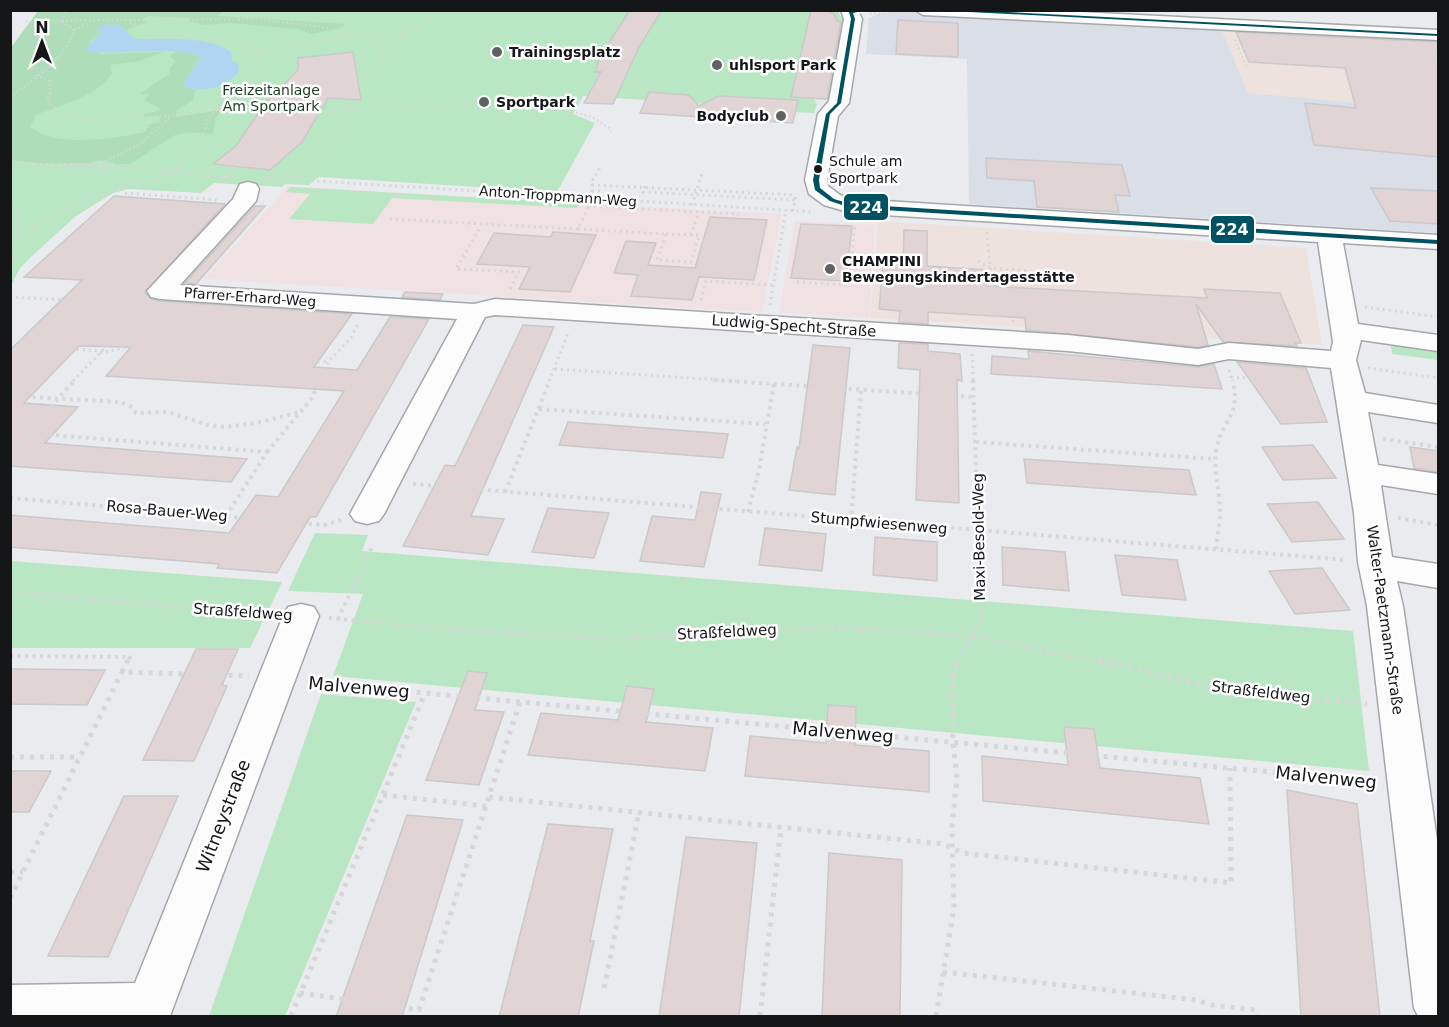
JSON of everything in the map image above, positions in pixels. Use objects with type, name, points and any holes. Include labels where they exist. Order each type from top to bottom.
[{"type":"street","points":[[923,10],[1438,35]]},
{"type":"street","points":[[856,11],[839,104],[828,114],[816,180],[817,189],[832,201],[851,206],[1438,242]]},
{"type":"street","name":"Pfarrer-Erhard-Weg","points":[[154,298],[216,231],[249,187]]},
{"type":"street","name":"Walter-Paetzmann-Straße","points":[[1329,235],[1351,400],[1370,513],[1375,564],[1385,606],[1438,1008]]},
{"type":"street","name":"Pfarrer-Erhard-Weg","points":[[154,298],[369,305],[474,312]]},
{"type":"street","name":"Ludwig-Specht-Straße","points":[[474,312],[495,307],[983,332],[1198,357],[1229,351],[1343,339],[1438,343]]},
{"type":"street","points":[[367,514],[474,312]]},
{"type":"street","points":[[1351,400],[1438,414]]},
{"type":"street","points":[[1363,472],[1438,484]]},
{"type":"street","points":[[1375,564],[1438,576]]},
{"type":"street","name":"Witneystraße","points":[[148,1011],[301,616]]},
{"type":"street","points":[[10,1007],[148,1011]]},
{"type":"path","points":[[61,21],[67,10]]},
{"type":"path","points":[[239,20],[249,10]]},
{"type":"path","points":[[383,54],[436,10]]},
{"type":"path","points":[[27,21],[93,22],[170,18],[239,20],[320,26],[376,41],[383,47],[379,63],[351,92],[347,102],[349,108],[340,126],[294,176]]},
{"type":"path","points":[[61,21],[74,30]]},
{"type":"path","points":[[128,21],[157,33],[225,39],[257,50],[365,37],[394,37],[409,33]]},
{"type":"path","points":[[74,30],[93,22]]},
{"type":"path","points":[[10,98],[65,53],[72,41],[74,30]]},
{"type":"path","points":[[1234,39],[1246,66]]},
{"type":"path","points":[[223,177],[264,139],[285,108],[321,67],[319,43]]},
{"type":"path","points":[[1238,48],[1334,52]]},
{"type":"path","points":[[16,238],[57,213],[87,199],[177,171],[187,153],[203,136],[208,118],[255,80],[259,74],[261,67],[257,50]]},
{"type":"path","points":[[1382,51],[1363,54],[1397,60],[1410,59],[1410,56]]},
{"type":"path","points":[[1401,52],[1410,56],[1438,58]]},
{"type":"path","points":[[36,75],[50,81],[51,91],[47,99],[53,107],[64,113],[85,118],[122,120],[171,116],[223,105],[327,112],[367,106],[471,107],[570,111],[592,117],[611,129],[610,133]]},
{"type":"path","points":[[97,165],[123,156],[141,146],[171,116]]},
{"type":"path","points":[[10,162],[41,166],[97,165],[177,171],[223,177],[249,187]]},
{"type":"path","points":[[121,163],[126,167]]},
{"type":"path","points":[[578,229],[592,199],[592,185],[600,168]]},
{"type":"path","points":[[692,205],[702,174]]},
{"type":"path","name":"Anton-Troppmann-Weg","points":[[249,187],[294,176],[317,181],[819,212]]},
{"type":"path","points":[[592,185],[796,195]]},
{"type":"path","points":[[645,186],[643,192],[795,201]]},
{"type":"path","points":[[125,193],[249,187]]},
{"type":"path","points":[[10,191],[17,216],[15,254],[10,272]]},
{"type":"path","points":[[592,191],[602,191]]},
{"type":"path","points":[[588,206],[739,216],[745,192]]},
{"type":"path","points":[[769,311],[786,210]]},
{"type":"path","points":[[692,235],[699,212]]},
{"type":"path","points":[[797,282],[849,285],[856,214]]},
{"type":"path","points":[[390,219],[699,235],[691,262],[657,260],[666,234]]},
{"type":"path","points":[[93,222],[216,231]]},
{"type":"path","name":"Maxi-Besold-Weg","points":[[936,1017],[954,908],[952,850],[957,779],[953,742],[953,672],[969,636],[981,618],[974,397],[990,268],[986,222]]},
{"type":"path","points":[[482,224],[456,269],[519,272],[510,290]]},
{"type":"path","points":[[57,255],[183,266]]},
{"type":"path","points":[[978,261],[990,268],[1031,273],[1014,284],[1011,289],[1014,328]]},
{"type":"path","points":[[701,302],[706,281],[773,285]]},
{"type":"path","points":[[10,297],[154,298]]},
{"type":"path","points":[[10,451],[56,399],[154,298]]},
{"type":"path","points":[[226,516],[267,452],[312,398],[328,362],[350,339],[369,305]]},
{"type":"path","points":[[1343,339],[1438,317]]},
{"type":"path","points":[[505,492],[572,321]]},
{"type":"path","points":[[119,333],[134,346]]},
{"type":"path","points":[[1343,339],[1438,378]]},
{"type":"path","points":[[29,346],[101,352],[134,346],[328,362]]},
{"type":"path","points":[[555,369],[974,397]]},
{"type":"path","points":[[1216,549],[1220,512],[1215,459],[1217,444],[1237,396],[1231,377],[1251,378]]},
{"type":"path","points":[[748,512],[759,470],[765,424],[774,383]]},
{"type":"path","points":[[851,521],[861,389]]},
{"type":"path","points":[[10,396],[120,402],[132,408],[136,413],[157,411],[180,414],[194,422],[214,427],[239,426],[300,412]]},
{"type":"path","points":[[539,409],[765,424]]},
{"type":"path","points":[[26,433],[267,452]]},
{"type":"path","points":[[1357,434],[1438,447]]},
{"type":"path","points":[[976,442],[1215,459]]},
{"type":"path","name":"Stumpfwiesenweg","points":[[384,482],[979,532],[1216,549],[1375,564]]},
{"type":"path","name":"Rosa-Bauer-Weg","points":[[10,498],[324,525]]},
{"type":"path","points":[[1370,513],[1438,525]]},
{"type":"path","points":[[338,619],[372,547]]},
{"type":"path","name":"Straßfeldweg","points":[[10,592],[452,630],[595,638],[844,628],[969,636],[1068,653],[1230,691],[1364,703],[1399,709]]},
{"type":"path","points":[[10,656],[130,657],[10,898]]},
{"type":"path","name":"Malvenweg","points":[[122,672],[239,675],[1230,768],[1408,787]]},
{"type":"path","points":[[291,1017],[425,693]]},
{"type":"path","points":[[300,993],[419,1010],[520,702]]},
{"type":"path","points":[[10,757],[79,757]]},
{"type":"path","points":[[489,797],[943,844],[963,853],[1231,883],[1230,768]]},
{"type":"path","points":[[383,795],[486,806]]},
{"type":"path","points":[[604,988],[639,813]]},
{"type":"path","points":[[760,1017],[780,828]]},
{"type":"path","points":[[10,872],[23,872]]},
{"type":"path","points":[[943,972],[1196,1000],[1212,1005],[1256,1010],[1257,1017]]},
{"type":"shaded area","points":[[900,11],[1220,26],[1248,93],[1438,110],[1438,233],[969,204],[967,59],[866,54],[869,18],[878,14]]},
{"type":"shaded area","points":[[1220,26],[1438,39],[1438,166],[1247,93]]},
{"type":"shaded area","points":[[288,186],[782,214],[762,312],[204,279]]},
{"type":"shaded area","name":"CHAMPINI Bewegungskindertagesstätte","points":[[795,221],[875,225],[869,318],[779,312]]},
{"type":"shaded area","points":[[878,221],[1306,248],[1322,345],[870,318]]},
{"type":"green space","points":[[224,10],[217,16],[346,24],[340,28],[312,34],[297,29],[231,23],[204,25],[188,21],[190,18],[148,16],[142,19],[147,22],[130,28],[126,32],[116,24],[105,25],[97,29],[99,34],[89,42],[101,54],[164,52],[136,62],[110,65],[112,73],[99,88],[78,99],[36,115],[30,127],[41,134],[69,140],[102,139],[145,132],[151,127],[147,125],[160,122],[159,116],[144,117],[143,114],[159,111],[160,108],[144,100],[149,96],[148,94],[140,94],[169,74],[170,67],[176,62],[170,56],[179,50],[201,56],[182,86],[196,90],[193,100],[176,111],[176,117],[221,110],[216,117],[213,134],[189,132],[175,135],[130,164],[101,160],[89,163],[44,164],[11,160],[10,49],[38,11]]},
{"type":"green space","name":"Freizeitanlage Am Sportpark","points":[[837,10],[844,21],[831,100],[814,99],[817,104],[814,113],[759,110],[758,107],[583,96],[573,114],[595,123],[557,192],[319,177],[309,185],[285,184],[282,187],[214,183],[201,193],[129,189],[113,193],[76,216],[20,268],[11,286],[11,49],[38,11]]},
{"type":"green space","points":[[290,187],[579,203],[577,208],[392,198],[373,224],[289,219],[310,194],[286,192]]},
{"type":"green space","points":[[1391,345],[1438,352],[1438,360],[1392,354]]},
{"type":"green space","points":[[315,533],[368,535],[362,551],[1353,631],[1369,771],[333,676],[363,594],[288,591]]},
{"type":"green space","points":[[10,561],[282,582],[250,648],[11,648]]},
{"type":"green space","points":[[321,694],[416,702],[285,1016],[209,1016]]},
{"type":"water","points":[[116,24],[138,39],[198,41],[221,47],[231,52],[232,61],[238,64],[239,72],[220,86],[205,89],[190,88],[182,86],[201,57],[192,53],[88,52],[86,48],[99,34],[97,27]]},
{"type":"building","points":[[630,10],[662,10],[639,47],[613,104],[584,103],[601,72],[595,72],[600,57]]},
{"type":"building","points":[[811,10],[826,10],[834,14],[837,21],[841,22],[827,99],[791,97]]},
{"type":"building","points":[[898,20],[958,23],[958,57],[896,54]]},
{"type":"building","points":[[1236,32],[1438,42],[1438,157],[1314,145],[1305,103],[1356,108],[1345,68],[1249,62]]},
{"type":"building","points":[[353,52],[361,100],[328,98],[302,142],[270,170],[213,164],[236,146],[265,103],[298,70],[298,58]]},
{"type":"building","points":[[649,92],[689,95],[699,106],[719,96],[798,100],[793,123],[640,113]]},
{"type":"building","points":[[986,158],[1122,165],[1130,196],[1115,195],[1119,212],[1037,207],[1034,181],[987,178]]},
{"type":"building","points":[[1371,188],[1438,191],[1438,224],[1390,221]]},
{"type":"building","points":[[114,196],[225,204],[145,292],[151,299],[160,301],[352,314],[314,367],[357,370],[390,317],[429,319],[316,517],[310,517],[277,573],[217,568],[219,564],[10,547],[10,515],[229,533],[256,495],[278,497],[344,391],[106,376],[131,347],[79,346],[24,403],[78,407],[45,443],[247,459],[231,482],[10,466],[10,350],[82,280],[24,277]]},
{"type":"building","points":[[255,206],[265,206],[196,284],[185,283]]},
{"type":"building","points":[[710,217],[767,220],[754,280],[699,277],[692,300],[631,296],[638,275],[614,273],[626,241],[656,243],[648,265],[695,268]]},
{"type":"building","points":[[801,224],[852,226],[846,281],[791,278]]},
{"type":"building","points":[[904,230],[927,231],[927,266],[987,270],[988,286],[1207,298],[1204,289],[1280,293],[1301,343],[1295,343],[1297,346],[1223,342],[1196,304],[1208,345],[1198,347],[1026,330],[1025,318],[928,312],[928,324],[899,322],[900,311],[879,309],[883,263],[903,264]]},
{"type":"building","points":[[553,232],[596,235],[570,292],[519,289],[530,267],[477,264],[494,233],[551,237]]},
{"type":"building","points":[[405,292],[443,294],[440,300],[402,297]]},
{"type":"building","points":[[523,325],[554,327],[471,516],[504,519],[488,555],[403,546],[445,465],[455,466]]},
{"type":"building","points":[[899,343],[928,344],[928,351],[960,354],[962,381],[957,380],[959,503],[916,500],[920,370],[898,368]]},
{"type":"building","points":[[813,345],[850,348],[835,495],[789,490],[797,447],[799,448]]},
{"type":"building","points":[[1028,351],[1198,367],[1214,364],[1222,389],[991,374],[992,356],[1029,359]]},
{"type":"building","points":[[1237,362],[1306,368],[1327,422],[1281,424]]},
{"type":"building","points":[[568,422],[728,434],[723,458],[559,445]]},
{"type":"building","points":[[1313,445],[1336,478],[1283,480],[1262,447]]},
{"type":"building","points":[[1410,447],[1438,451],[1438,472],[1414,468]]},
{"type":"building","points":[[1024,459],[1189,470],[1196,495],[1027,483]]},
{"type":"building","points":[[701,492],[721,494],[704,567],[640,561],[652,516],[695,520]]},
{"type":"building","points":[[1318,502],[1344,539],[1292,542],[1267,504]]},
{"type":"building","points":[[548,508],[609,513],[594,558],[532,552]]},
{"type":"building","points":[[765,528],[826,534],[822,571],[759,565]]},
{"type":"building","points":[[875,537],[937,542],[937,581],[873,575]]},
{"type":"building","points":[[1002,547],[1065,552],[1069,591],[1003,585]]},
{"type":"building","points":[[1115,555],[1177,560],[1186,600],[1122,595]]},
{"type":"building","points":[[1322,568],[1350,610],[1295,614],[1269,571]]},
{"type":"building","points":[[196,649],[238,649],[222,685],[227,686],[194,761],[143,760]]},
{"type":"building","points":[[10,669],[105,670],[87,705],[10,704]]},
{"type":"building","points":[[468,671],[487,673],[475,710],[504,712],[479,785],[426,780]]},
{"type":"building","points":[[627,686],[654,689],[646,722],[713,728],[705,771],[528,755],[541,713],[618,720]]},
{"type":"building","points":[[828,705],[856,707],[855,745],[929,751],[929,792],[745,776],[750,736],[826,743]]},
{"type":"building","points":[[1064,727],[1094,729],[1100,768],[1200,778],[1209,824],[983,801],[982,756],[1068,765]]},
{"type":"building","points":[[10,771],[51,771],[29,812],[10,812]]},
{"type":"building","points":[[1287,790],[1357,804],[1380,1017],[1301,1017]]},
{"type":"building","points":[[124,796],[178,796],[108,957],[48,956]]},
{"type":"building","points":[[407,815],[463,820],[402,1017],[336,1017]]},
{"type":"building","points":[[548,824],[613,829],[590,941],[594,941],[578,1017],[499,1017]]},
{"type":"building","points":[[686,837],[757,843],[739,1017],[659,1017]]},
{"type":"building","points":[[829,853],[902,860],[900,1017],[822,1017]]},
{"type":"transit line","name":"224","points":[[864,10],[851,12],[853,19],[839,103],[828,114],[816,180],[817,189],[832,200],[851,206],[1438,242]]},
{"type":"transit line","name":"224","points":[[933,10],[1438,35]]},
{"type":"place","name":"Trainingsplatz","points":[[497,52]]},
{"type":"place","name":"uhlsport Park","points":[[717,65]]},
{"type":"place","name":"Sportpark","points":[[484,102]]},
{"type":"place","name":"Bodyclub","points":[[781,116]]},
{"type":"place","name":"Schule am Sportpark","points":[[818,169]]},
{"type":"place","name":"CHAMPINI Bewegungskindertagesstätte","points":[[830,269]]}]
